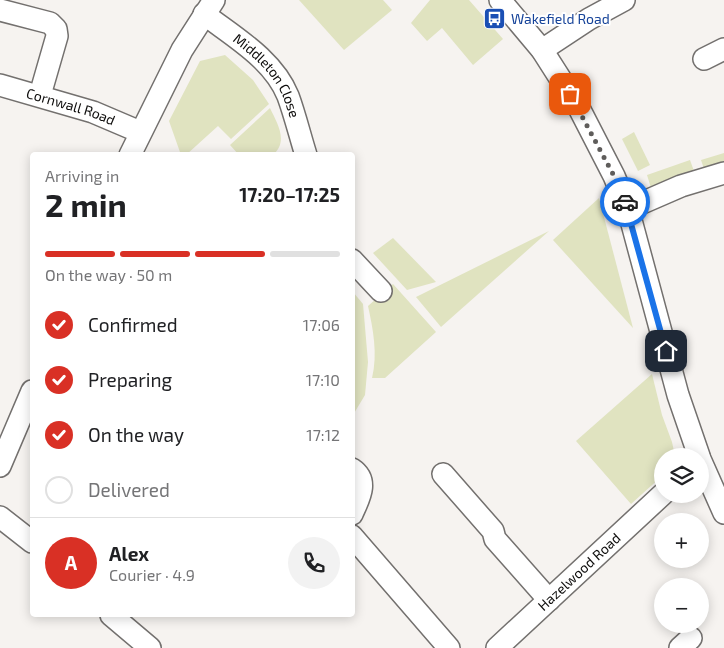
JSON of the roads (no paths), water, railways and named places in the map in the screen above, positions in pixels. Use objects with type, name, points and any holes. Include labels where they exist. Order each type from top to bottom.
[{"type":"street","points":[[500,0],[542,50],[579,108],[628,208],[678,395],[696,448]]},
{"type":"street","points":[[542,50],[589,19],[624,0]]},
{"type":"street","points":[[131,152],[178,57],[209,7]]},
{"type":"street","name":"Middleton Close","points":[[209,7],[270,68],[288,95],[305,152]]},
{"type":"street","points":[[0,10],[50,23],[56,30],[57,36],[40,95]]},
{"type":"street","points":[[704,59],[724,49]]},
{"type":"street","name":"Cornwall Road","points":[[0,85],[40,95],[92,112],[140,132]]},
{"type":"street","points":[[628,208],[681,186],[724,173]]},
{"type":"street","points":[[355,263],[380,291]]},
{"type":"street","points":[[0,466],[30,396]]},
{"type":"street","points":[[355,473],[362,482],[361,496],[355,508]]},
{"type":"street","points":[[443,474],[549,600]]},
{"type":"street","points":[[709,481],[724,513]]},
{"type":"street","name":"Hazelwood Road","points":[[497,648],[654,502]]},
{"type":"street","points":[[0,516],[30,540]]},
{"type":"street","points":[[355,540],[449,648]]},
{"type":"street","points":[[114,617],[150,648]]},
{"type":"place","name":"Wakefield Road","points":[[495,19]]}]
